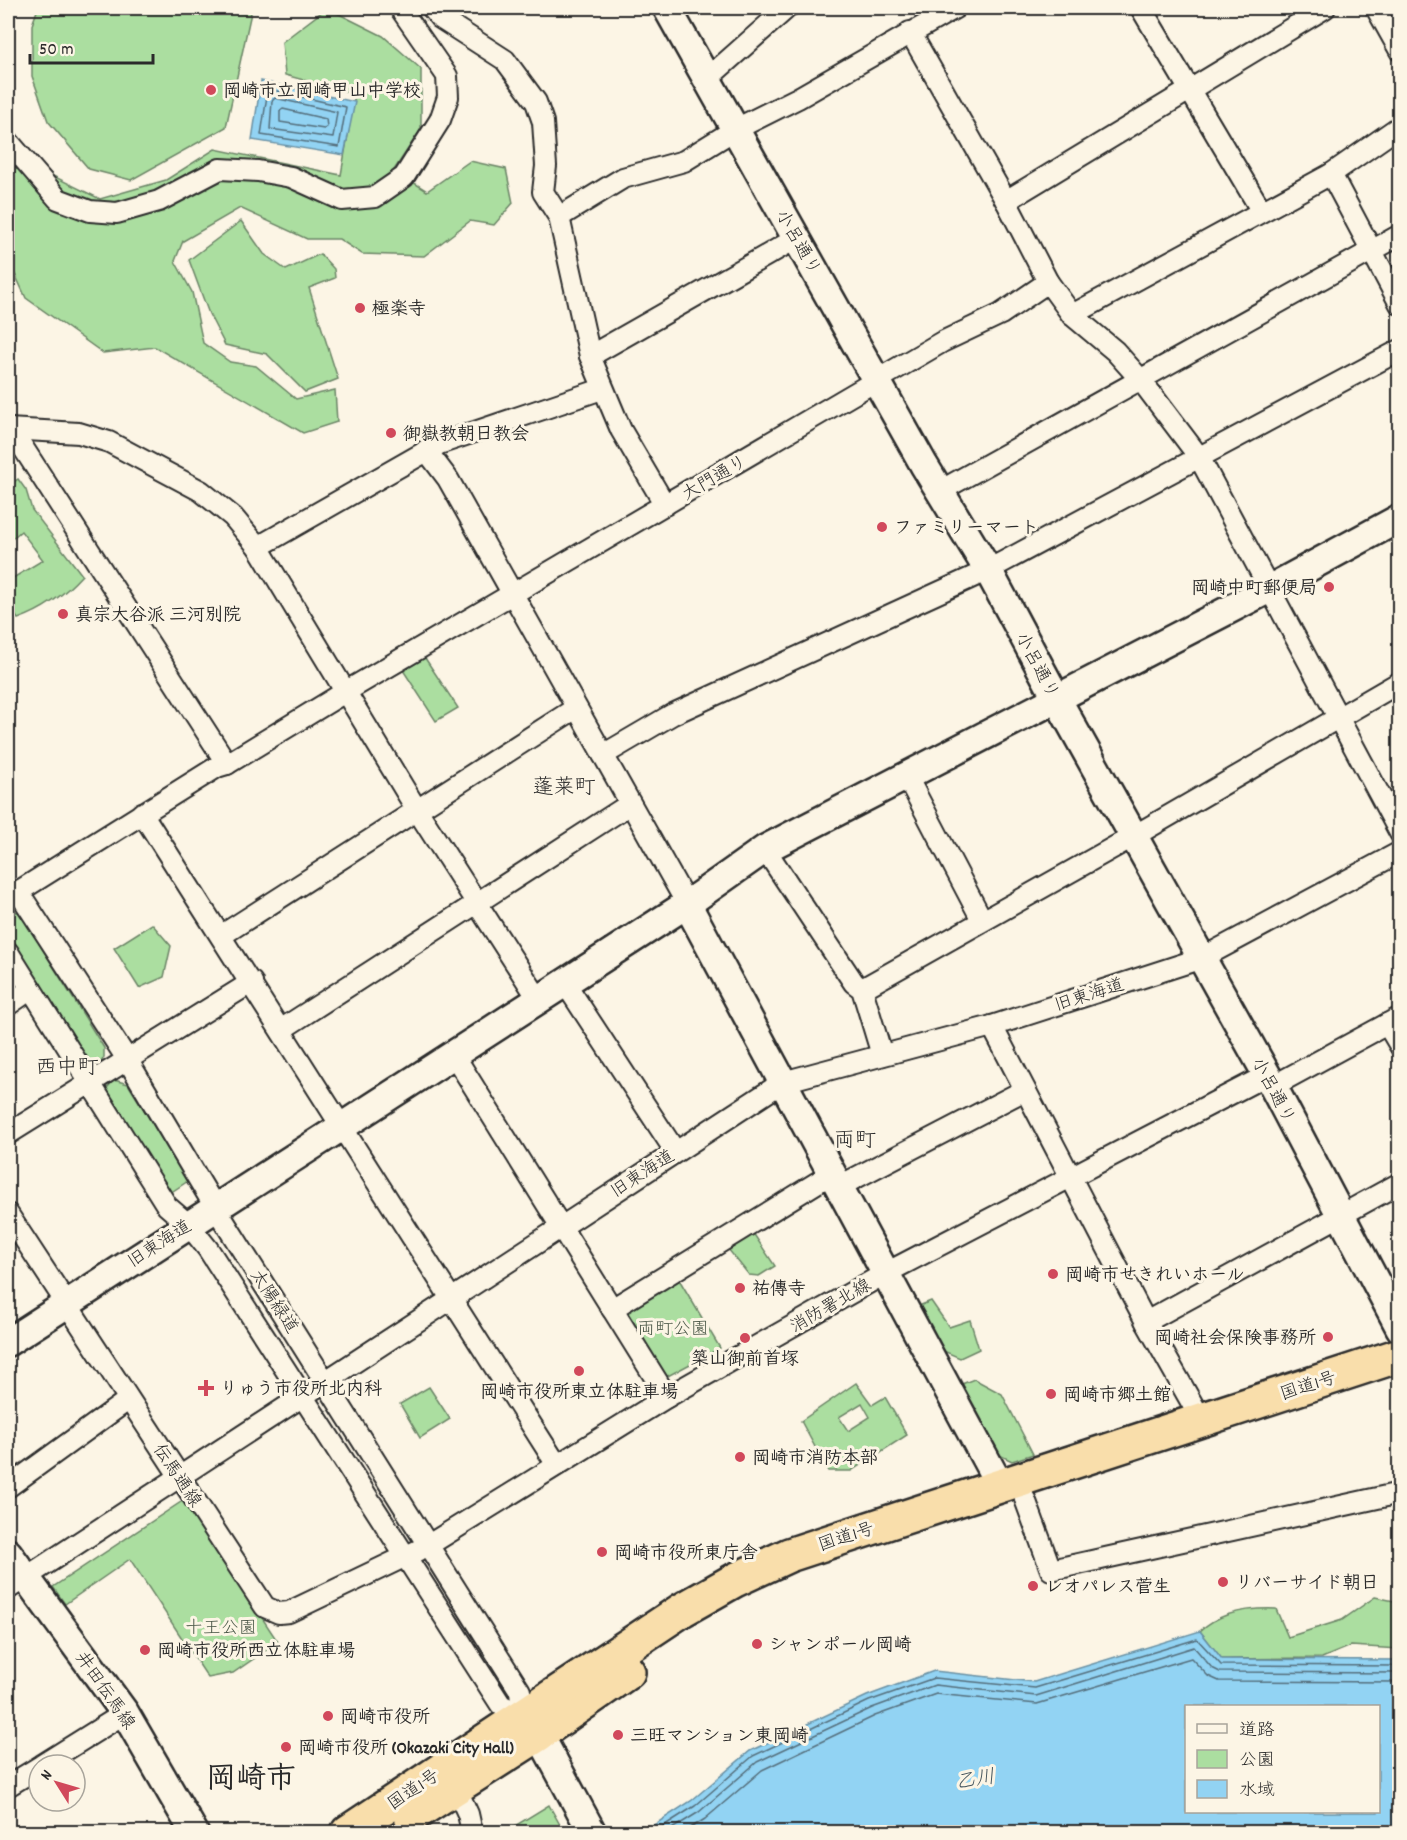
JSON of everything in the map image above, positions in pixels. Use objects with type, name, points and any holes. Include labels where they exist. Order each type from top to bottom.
[{"type":"highway","name":"国道1号","points":[[1012,1493],[1202,1421],[1400,1355]]},
{"type":"highway","name":"国道1号","points":[[386,1833],[456,1788],[531,1725],[682,1610],[735,1580],[789,1555],[1012,1493],[1400,1376]]},
{"type":"highway","name":"国道1号","points":[[348,1833],[531,1725]]},
{"type":"street","points":[[8,141],[58,200],[90,211],[117,213],[159,201],[220,169],[258,171],[291,177],[342,200],[375,197],[404,177],[440,120],[448,97],[447,76],[400,8]]},
{"type":"street","points":[[432,8],[440,18],[505,60],[536,102],[543,122],[546,166],[543,192],[559,217],[590,356],[621,430],[665,505]]},
{"type":"street","name":"小呂通り","points":[[667,8],[877,381],[988,570],[1057,699],[1270,1081],[1400,1328]]},
{"type":"street","points":[[707,80],[787,8]]},
{"type":"street","points":[[559,217],[623,178],[684,161],[734,130],[798,98],[955,8]]},
{"type":"street","points":[[1141,8],[1261,210]]},
{"type":"street","points":[[1006,201],[1325,8]]},
{"type":"street","points":[[1376,8],[1400,51]]},
{"type":"street","points":[[910,32],[1006,201],[1047,282],[1072,315],[1115,351],[1140,379],[1199,457],[1400,833]]},
{"type":"street","points":[[1072,315],[1261,210],[1331,174],[1400,126]]},
{"type":"street","points":[[1331,174],[1400,304]]},
{"type":"street","points":[[940,491],[1400,235]]},
{"type":"street","points":[[590,356],[796,238]]},
{"type":"street","name":"大門通り","points":[[13,894],[216,767],[226,764],[942,342],[1000,314],[1047,282]]},
{"type":"street","points":[[603,755],[673,714],[988,570],[1400,350]]},
{"type":"street","points":[[258,547],[426,450],[602,389]]},
{"type":"street","points":[[9,429],[79,433],[109,442],[201,491],[233,517],[258,547],[417,810],[539,1000]]},
{"type":"street","points":[[9,429],[226,764]]},
{"type":"street","points":[[426,450],[448,478],[687,904],[834,1180],[1012,1493],[1052,1569],[1400,1493]]},
{"type":"street","name":"旧東海道","points":[[8,1342],[687,904],[765,849],[1271,588],[1400,518]]},
{"type":"street","points":[[862,989],[1134,837],[1400,682]]},
{"type":"street","points":[[222,935],[576,708]]},
{"type":"street","points":[[906,775],[982,920]]},
{"type":"street","points":[[282,1029],[630,804]]},
{"type":"street","points":[[142,813],[282,1029],[557,1465]]},
{"type":"street","points":[[765,849],[854,983],[862,989],[882,1055]]},
{"type":"street","name":"旧東海道","points":[[16,1583],[327,1381],[560,1225],[783,1082],[992,1026],[1202,958],[1400,852]]},
{"type":"street","name":"太陽緑道","points":[[13,894],[127,1059],[215,1207],[327,1381],[520,1691],[531,1725]]},
{"type":"street","name":"太陽緑道","points":[[8,952],[167,1206],[188,1224],[208,1249],[501,1705],[531,1725]]},
{"type":"street","points":[[8,1134],[252,982]]},
{"type":"street","points":[[565,983],[675,1151]]},
{"type":"street","points":[[8,1005],[31,989]]},
{"type":"street","points":[[1393,1020],[1400,1046]]},
{"type":"street","name":"消防署北線","points":[[405,1556],[428,1545],[667,1398],[886,1273],[1072,1176],[1393,1020]]},
{"type":"street","points":[[992,1026],[1146,1322],[1202,1421]]},
{"type":"street","points":[[454,1055],[667,1398]]},
{"type":"street","points":[[612,1309],[834,1180],[1025,1090]]},
{"type":"street","points":[[1146,1322],[1339,1214],[1400,1183]]},
{"type":"street","name":"伝馬通線","points":[[8,1214],[265,1607],[271,1611],[290,1612],[405,1556]]},
{"type":"street","points":[[8,1487],[128,1400]]},
{"type":"street","name":"井田伝馬線","points":[[8,1554],[16,1583],[125,1713],[194,1833]]},
{"type":"street","points":[[61,1753],[125,1713]]},
{"type":"street","points":[[531,1725],[557,1765],[592,1833]]},
{"type":"street","points":[[8,1786],[27,1774]]},
{"type":"street","points":[[456,1788],[468,1814],[472,1833]]},
{"type":"green space","points":[[38,8],[252,8],[226,127],[131,180],[89,169],[48,121],[32,76],[32,25]]},
{"type":"green space","points":[[327,8],[383,36],[421,69],[421,129],[394,170],[427,191],[470,161],[506,169],[513,203],[494,225],[470,221],[424,256],[362,254],[339,239],[307,239],[240,208],[183,241],[175,261],[192,292],[203,343],[230,362],[256,366],[296,399],[335,390],[337,422],[303,433],[155,347],[103,353],[26,298],[8,259],[8,124],[11,133],[53,176],[100,199],[166,180],[215,149],[341,175],[355,94],[285,75],[282,42]]},
{"type":"green space","points":[[241,221],[264,254],[286,270],[320,254],[334,269],[335,278],[309,288],[338,379],[305,392],[267,354],[225,345],[209,314],[189,260]]},
{"type":"green space","points":[[18,479],[26,490],[32,510],[82,575],[53,601],[18,619],[8,605],[8,581],[43,560],[21,531],[8,542],[8,486]]},
{"type":"green space","points":[[423,655],[458,708],[436,721],[401,667]]},
{"type":"green space","points":[[8,911],[20,913],[104,1048],[104,1057],[100,1064],[92,1065],[84,1060],[8,942]]},
{"type":"green space","points":[[152,924],[171,946],[164,977],[139,988],[114,948]]},
{"type":"green space","points":[[114,1080],[128,1084],[188,1181],[170,1193],[111,1099],[107,1088]]},
{"type":"green space","points":[[753,1233],[775,1266],[759,1276],[749,1275],[728,1249]]},
{"type":"green space","name":"両町公園","points":[[677,1276],[720,1348],[666,1377],[625,1308]]},
{"type":"green space","points":[[931,1301],[949,1327],[970,1320],[979,1349],[960,1358],[941,1350],[919,1306]]},
{"type":"green space","points":[[974,1379],[1002,1394],[1033,1454],[1012,1461],[993,1452],[957,1386]]},
{"type":"green space","points":[[856,1383],[872,1405],[885,1397],[907,1435],[851,1471],[828,1471],[801,1421]],"holes":[[[862,1403],[870,1417],[848,1431],[839,1417]]]},
{"type":"green space","points":[[429,1387],[450,1419],[420,1438],[400,1404]]},
{"type":"green space","name":"十王公園","points":[[184,1500],[278,1642],[233,1673],[208,1678],[130,1559],[65,1604],[53,1587]]},
{"type":"green space","points":[[1375,1597],[1399,1602],[1399,1649],[1351,1646],[1322,1658],[1222,1659],[1200,1631],[1217,1619],[1236,1612],[1276,1609],[1288,1637],[1342,1620]]},
{"type":"green space","points":[[549,1805],[564,1832],[505,1832]]},
{"type":"water","points":[[261,81],[355,102],[344,155],[252,140]]},
{"type":"water","name":"乙川","points":[[1200,1631],[1222,1659],[1399,1660],[1399,1832],[1381,1830],[643,1832],[691,1801],[750,1751],[867,1696],[934,1671],[1034,1682]]},
{"type":"place","name":"岡崎市立岡崎甲山中学校","points":[[211,90]]},
{"type":"place","name":"極楽寺","points":[[360,308]]},
{"type":"place","name":"御嶽教朝日教会","points":[[391,433]]},
{"type":"place","name":"ファミリーマート","points":[[882,527]]},
{"type":"place","name":"岡崎中町郵便局","points":[[1329,587]]},
{"type":"place","name":"真宗大谷派 三河別院","points":[[63,614]]},
{"type":"place","name":"岡崎市せきれいホール","points":[[1053,1274]]},
{"type":"place","name":"祐傳寺","points":[[740,1288]]},
{"type":"place","name":"岡崎社会保険事務所","points":[[1328,1337]]},
{"type":"place","name":"築山御前首塚","points":[[745,1338]]},
{"type":"place","name":"岡崎市役所東立体駐車場","points":[[579,1371]]},
{"type":"place","name":"りゅう市役所北内科","points":[[206,1388]]},
{"type":"place","name":"岡崎市郷土館","points":[[1051,1394]]},
{"type":"place","name":"岡崎市消防本部","points":[[740,1457]]},
{"type":"place","name":"岡崎市役所東庁舎","points":[[602,1552]]},
{"type":"place","name":"リバーサイド朝日","points":[[1223,1582]]},
{"type":"place","name":"レオパレス菅生","points":[[1033,1586]]},
{"type":"place","name":"シャンポール岡崎","points":[[757,1644]]},
{"type":"place","name":"岡崎市役所西立体駐車場","points":[[145,1650]]},
{"type":"place","name":"岡崎市役所","points":[[328,1716]]},
{"type":"place","name":"三旺マンション東岡崎","points":[[618,1735]]},
{"type":"place","name":"岡崎市役所 (Okazaki City Hall)","points":[[286,1747]]},
{"type":"district","name":"蓬莱町","points":[[564,786]]},
{"type":"district","name":"西中町","points":[[67,1066]]},
{"type":"district","name":"両町","points":[[855,1139]]},
{"type":"district","name":"岡崎市","points":[[251,1777]]}]
